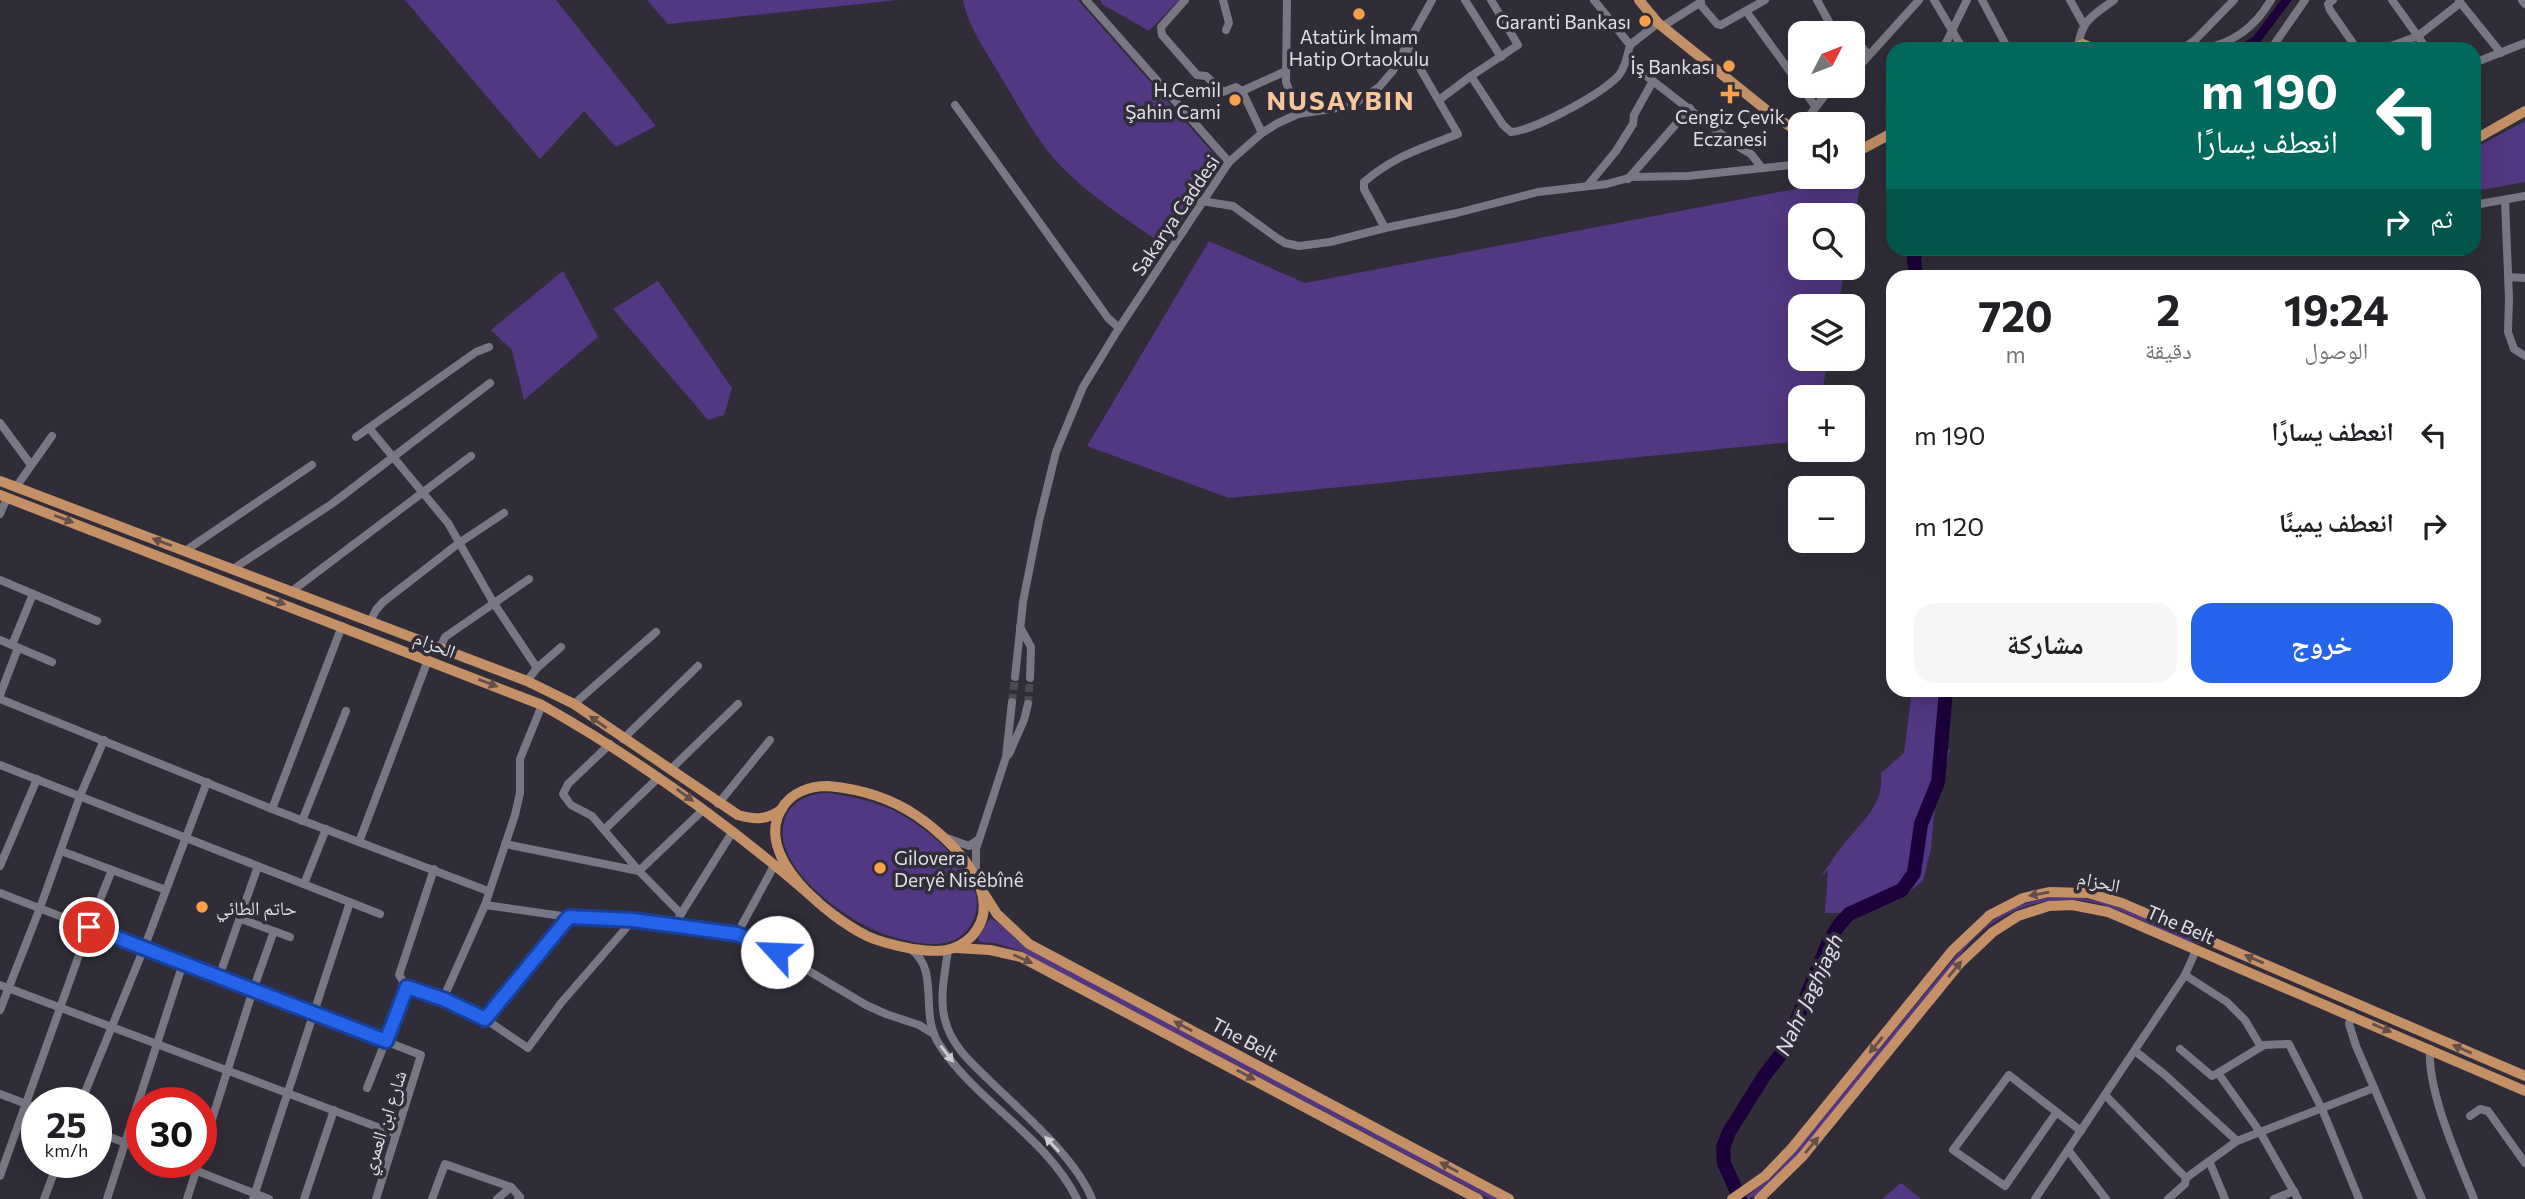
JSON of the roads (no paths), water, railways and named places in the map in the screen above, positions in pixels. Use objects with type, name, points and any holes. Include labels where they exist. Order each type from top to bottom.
[{"type":"main road","points":[[1639,0],[1661,24],[1775,117],[1788,123]]},
{"type":"main road","points":[[2481,135],[2525,111]]},
{"type":"main road","points":[[1865,148],[1886,136]]},
{"type":"main road","name":"الحزام","points":[[0,481],[527,681],[574,704],[718,804],[738,815],[751,819],[766,818],[782,809]]},
{"type":"main road","name":"الحزام","points":[[4,496],[542,705],[659,776],[775,864],[817,901]]},
{"type":"main road","points":[[828,786],[881,797],[907,810],[943,837],[958,853],[979,884],[984,907],[980,924],[974,934],[952,949],[932,951],[910,948],[869,936],[839,919],[817,901],[787,867],[778,848],[776,827],[782,809],[795,794],[812,787],[828,786]]},
{"type":"main road","name":"The Belt","points":[[979,884],[1004,921],[1029,944],[1509,1199]]},
{"type":"main road","name":"الحزام","points":[[1732,1199],[1757,1182],[1791,1148],[1962,939],[2000,908],[2036,894],[2061,891],[2088,893],[2122,903],[2525,1076]]},
{"type":"main road","name":"The Belt","points":[[1762,1197],[1814,1142],[1967,955],[2002,925],[2028,912],[2049,906],[2083,906],[2108,912],[2525,1091]]},
{"type":"main road","points":[[2199,951],[2207,939]]},
{"type":"main road","name":"The Belt","points":[[952,949],[990,950],[1021,957],[1478,1199]]},
{"type":"street","points":[[1086,0],[1229,162]]},
{"type":"street","points":[[1185,0],[1161,27],[1162,35],[1198,75],[1206,76],[1223,92],[1236,87],[1242,91],[1262,133]]},
{"type":"street","points":[[1223,0],[1229,23],[1226,30]]},
{"type":"street","points":[[1287,0],[1286,71],[1289,92],[1298,114]]},
{"type":"street","name":"Sakarya Caddesi","points":[[1015,677],[1020,627],[1039,521],[1056,452],[1083,387],[1119,328],[1229,162],[1262,133],[1298,114],[1346,107],[1361,101],[1388,78],[1432,0]]},
{"type":"street","points":[[1465,0],[1500,57]]},
{"type":"street","points":[[1440,100],[1518,45],[1491,0]]},
{"type":"street","points":[[1594,0],[1630,45]]},
{"type":"street","points":[[1471,76],[1503,125],[1511,132],[1524,131],[1616,80],[1626,65],[1630,45],[1701,2],[1717,24],[1721,25],[1765,0]]},
{"type":"street","points":[[1818,0],[1829,21]]},
{"type":"street","points":[[1866,52],[1868,55],[1919,0]]},
{"type":"street","points":[[1934,0],[1959,42]]},
{"type":"street","points":[[1947,42],[1967,0]]},
{"type":"street","points":[[1982,0],[2004,42]]},
{"type":"street","points":[[2070,0],[2084,25]]},
{"type":"street","points":[[2076,42],[2087,20],[2114,0]]},
{"type":"street","points":[[2192,42],[2234,0]]},
{"type":"street","points":[[2224,42],[2237,38],[2254,24],[2271,0]]},
{"type":"street","points":[[2276,42],[2305,0]]},
{"type":"street","points":[[2333,0],[2328,4],[2330,10],[2352,42]]},
{"type":"street","points":[[2392,0],[2422,42]]},
{"type":"street","points":[[2522,0],[2525,4]]},
{"type":"street","points":[[2401,42],[2417,36],[2459,2],[2501,53]]},
{"type":"street","points":[[1746,11],[1815,106]]},
{"type":"street","points":[[2481,61],[2525,43]]},
{"type":"street","points":[[1385,228],[1362,185],[1382,167],[1400,156],[1436,140],[1458,134],[1407,46]]},
{"type":"street","points":[[1628,57],[1653,81],[1734,144],[1751,154],[1762,168]]},
{"type":"street","points":[[1242,91],[1286,71]]},
{"type":"street","points":[[1588,185],[1633,124],[1634,115],[1653,81]]},
{"type":"street","points":[[1811,112],[1822,98]]},
{"type":"street","points":[[955,105],[1108,318],[1119,328]]},
{"type":"street","points":[[1628,178],[1690,108]]},
{"type":"street","points":[[1201,201],[1233,206],[1277,239],[1292,246],[1330,242],[1538,192],[1628,178],[1688,176],[1788,165]]},
{"type":"street","points":[[2481,204],[2525,196]]},
{"type":"street","points":[[2505,200],[2509,277],[2508,332],[2514,349],[2525,356]]},
{"type":"street","points":[[2509,277],[2525,278]]},
{"type":"street","points":[[356,437],[476,352],[489,347]]},
{"type":"street","points":[[233,569],[333,503],[490,383]]},
{"type":"street","points":[[0,423],[31,465]]},
{"type":"street","points":[[369,428],[448,523],[493,602],[537,668]]},
{"type":"street","points":[[16,487],[52,436]]},
{"type":"street","points":[[292,591],[471,456]]},
{"type":"street","points":[[185,551],[312,464]]},
{"type":"street","points":[[0,514],[4,496]]},
{"type":"street","points":[[370,622],[379,606],[459,543],[504,513]]},
{"type":"street","points":[[440,648],[445,637],[529,579]]},
{"type":"street","points":[[0,580],[97,621]]},
{"type":"street","points":[[33,594],[0,697],[302,821],[488,891]]},
{"type":"street","points":[[272,809],[342,626]]},
{"type":"street","points":[[1020,627],[1031,647],[1030,678]]},
{"type":"street","points":[[574,704],[656,632]]},
{"type":"street","points":[[0,640],[52,663]]},
{"type":"street","points":[[527,681],[537,668],[561,647]]},
{"type":"street","points":[[359,842],[428,660]]},
{"type":"street","points":[[623,739],[698,666]]},
{"type":"street","points":[[1003,766],[1012,702]]},
{"type":"street","points":[[670,770],[738,704]]},
{"type":"street","points":[[979,884],[975,856],[979,839],[1003,766],[1020,732],[1028,704]]},
{"type":"street","points":[[443,999],[485,905],[516,815],[520,793],[520,759],[542,705]]},
{"type":"street","points":[[302,821],[346,711]]},
{"type":"street","points":[[0,1010],[4,986],[40,908],[80,796],[104,740]]},
{"type":"street","points":[[718,804],[770,740]]},
{"type":"street","points":[[610,744],[568,785],[563,794],[571,805],[592,816],[639,871],[681,914]]},
{"type":"street","points":[[0,765],[380,914]]},
{"type":"street","points":[[604,830],[659,776]]},
{"type":"street","points":[[0,866],[37,779]]},
{"type":"street","points":[[87,1087],[144,948],[207,782]]},
{"type":"street","points":[[639,871],[704,809]]},
{"type":"street","points":[[304,884],[326,829]]},
{"type":"street","points":[[674,924],[733,831]]},
{"type":"street","points":[[943,837],[970,846],[979,839]]},
{"type":"street","points":[[505,844],[639,871]]},
{"type":"street","points":[[61,851],[166,890]]},
{"type":"street","points":[[737,934],[775,864]]},
{"type":"street","points":[[219,977],[258,866]]},
{"type":"street","points":[[434,869],[399,975],[407,987],[443,999],[485,1019],[528,1048],[561,1003],[633,920]]},
{"type":"street","points":[[32,1087],[112,870]]},
{"type":"street","points":[[0,893],[386,1041]]},
{"type":"street","points":[[254,1196],[350,902]]},
{"type":"street","points":[[485,905],[569,917],[674,924],[737,934],[777,952],[866,1005],[919,1025],[933,1034],[957,1066],[1052,1162],[1077,1199]]},
{"type":"street","points":[[485,1019],[569,917]]},
{"type":"street","points":[[241,919],[290,937]]},
{"type":"street","points":[[217,1102],[274,931]]},
{"type":"street","points":[[910,948],[922,958],[926,967],[929,1019],[933,1034]]},
{"type":"street","points":[[952,949],[943,1003],[945,1023],[950,1034],[973,1064],[1078,1173],[1092,1199]]},
{"type":"street","points":[[2035,1199],[2199,951]]},
{"type":"street","points":[[107,1199],[183,963]]},
{"type":"street","points":[[2185,975],[2227,1002],[2245,1020],[2261,1047]]},
{"type":"street","points":[[4,986],[396,1134]]},
{"type":"street","points":[[367,1088],[407,987]]},
{"type":"street","points":[[2352,1016],[2349,1024],[2422,1199]]},
{"type":"street","name":"شارع ابن العمري","points":[[376,1199],[421,1055],[386,1041]]},
{"type":"street","points":[[2180,1049],[2212,1076],[2261,1047],[2289,1044],[2322,1109],[2359,1199]]},
{"type":"street","points":[[2430,1049],[2429,1062],[2447,1131],[2474,1199]]},
{"type":"street","points":[[2135,1051],[2237,1141]]},
{"type":"street","points":[[2218,1073],[2260,1132],[2296,1195],[2274,1199]]},
{"type":"street","points":[[2056,1113],[2005,1186],[1953,1150],[2009,1075],[2081,1131]]},
{"type":"street","points":[[2168,1199],[2185,1184],[2186,1178],[2237,1141],[2374,1088]]},
{"type":"street","points":[[0,1094],[21,1102]]},
{"type":"street","points":[[2105,1095],[2186,1178]]},
{"type":"street","points":[[2470,1116],[2480,1109],[2488,1111],[2525,1163]]},
{"type":"street","points":[[304,1199],[334,1110]]},
{"type":"street","points":[[0,1176],[21,1118]]},
{"type":"street","points":[[112,1138],[124,1143]]},
{"type":"street","points":[[2068,1150],[2106,1199]]},
{"type":"street","points":[[2210,1163],[2225,1199]]},
{"type":"street","points":[[432,1199],[445,1164],[511,1187],[520,1197],[518,1199]]},
{"type":"street","points":[[217,1177],[254,1196],[269,1199]]},
{"type":"street","points":[[44,1199],[52,1178]]},
{"type":"street","points":[[187,1199],[193,1178]]},
{"type":"street","points":[[497,1199],[511,1187]]},
{"type":"waterway","name":"Nahr Jaghjagh","points":[[1915,256],[1915,270]]},
{"type":"waterway","name":"Nahr Jaghjagh","points":[[1740,1199],[1724,1163],[1723,1148],[1729,1132],[1764,1076],[1785,1049],[1829,941],[1849,914],[1902,890],[1914,873],[1921,824],[1938,782],[1945,697]]},
{"type":"tunnel","points":[[1012,702],[1015,677]]},
{"type":"tunnel","points":[[1028,704],[1030,678]]},
{"type":"place","name":"Atatürk İmam Hatip Ortaokulu","points":[[1359,14]]},
{"type":"place","name":"Garanti Bankası","points":[[1645,21]]},
{"type":"place","name":"İş Bankası","points":[[1729,66]]},
{"type":"place","name":"Cengiz Çevik Eczanesi","points":[[1730,94]]},
{"type":"place","name":"H.Cemil Şahin Cami","points":[[1235,100]]},
{"type":"place","name":"Gilovera Deryê Nisêbînê","points":[[880,868]]},
{"type":"place","name":"حاتم الطائي","points":[[202,907]]},
{"type":"district","name":"NUSAYBIN","points":[[1341,99]]}]
